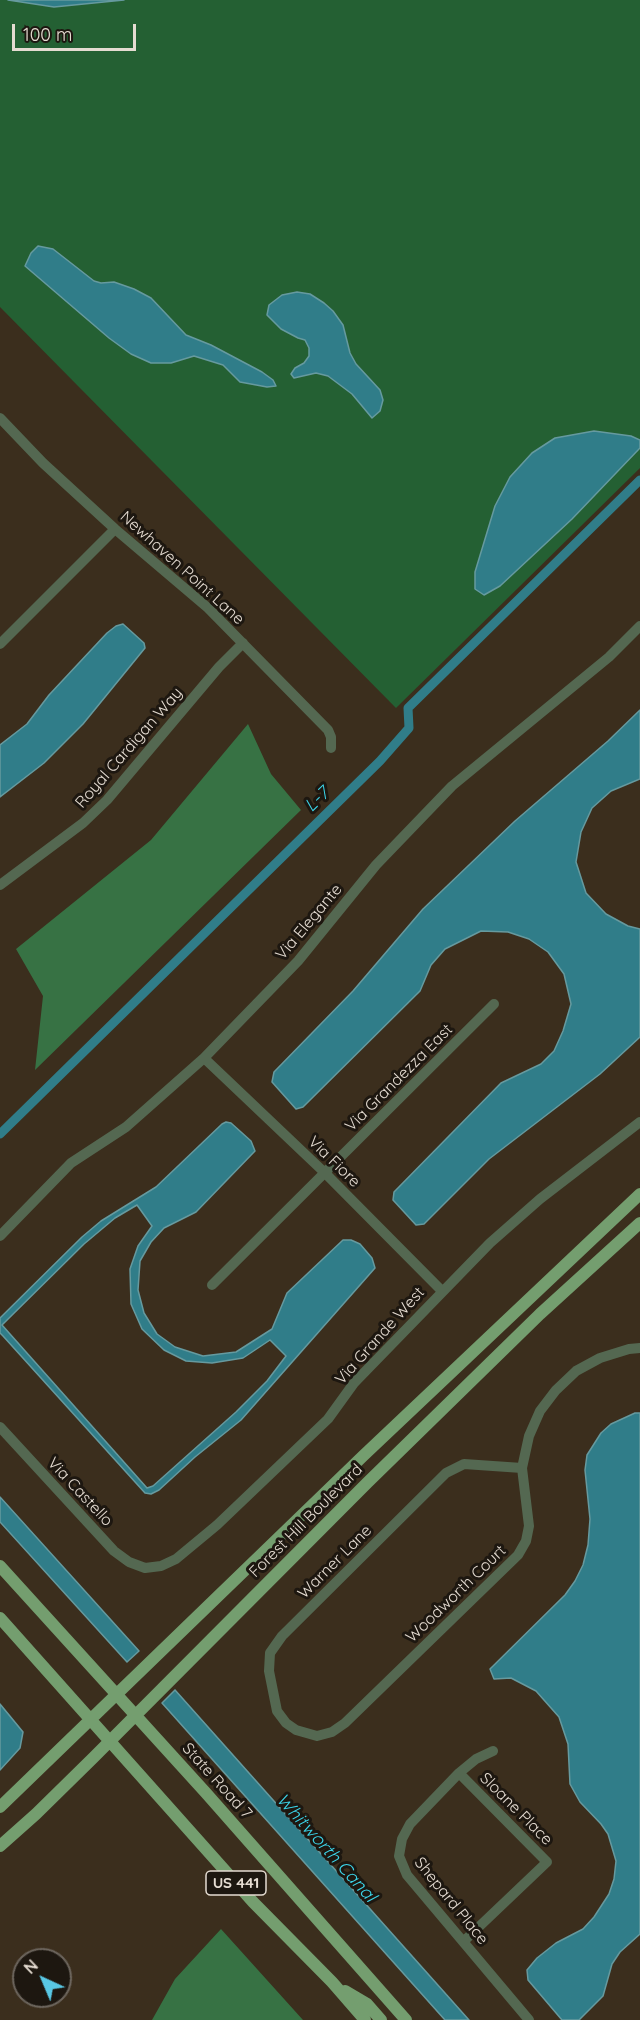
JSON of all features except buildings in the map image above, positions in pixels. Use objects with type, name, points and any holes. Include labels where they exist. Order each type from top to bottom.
[{"type":"main road","name":"Forest Hill Boulevard","points":[[0,1807],[388,1431],[640,1194]]},
{"type":"main road","name":"Forest Hill Boulevard","points":[[0,1846],[111,1741],[540,1314],[640,1223]]},
{"type":"main road","name":"State Road 7","points":[[0,1566],[117,1694],[406,2020]]},
{"type":"main road","name":"US 441","points":[[0,1618],[253,1902],[332,1982],[365,2020]]},
{"type":"main road","points":[[332,1982],[367,2004],[381,2020]]},
{"type":"street","name":"Newhaven Point Lane","points":[[0,418],[43,463],[208,608],[328,730],[331,737],[331,748]]},
{"type":"street","points":[[0,644],[116,528]]},
{"type":"street","name":"Via Elegante","points":[[0,1236],[71,1163],[126,1127],[204,1058],[298,961],[376,864],[452,786],[609,657],[640,626]]},
{"type":"street","name":"Royal Cardigan Way","points":[[0,885],[83,823],[107,800],[219,667],[243,643]]},
{"type":"street","name":"Via Grandezza East","points":[[212,1285],[494,1004]]},
{"type":"street","name":"Via Fiore","points":[[204,1058],[325,1173],[442,1291]]},
{"type":"street","name":"Via Grande West","points":[[146,1568],[161,1566],[176,1559],[217,1525],[328,1419],[354,1383],[490,1243],[540,1199],[640,1122]]},
{"type":"street","name":"Woodworth Court","points":[[317,1736],[332,1732],[345,1723],[518,1555],[526,1541],[529,1526],[522,1468],[529,1436],[540,1411],[556,1390],[576,1371],[600,1358],[629,1348],[640,1348]]},
{"type":"street","name":"Via Castello","points":[[0,1427],[114,1551],[129,1562],[146,1568]]},
{"type":"street","name":"Warner Lane","points":[[317,1736],[296,1730],[286,1723],[277,1711],[269,1671],[270,1653],[282,1636],[446,1473],[464,1464],[522,1468]]},
{"type":"street","name":"Shepard Place","points":[[493,1751],[476,1759],[459,1773],[410,1824],[402,1839],[399,1856],[407,1875],[529,2020]]},
{"type":"street","name":"Sloane Place","points":[[459,1773],[547,1862],[464,1941]]},
{"type":"green space","points":[[0,0],[640,0],[640,468],[396,708],[0,307]]},
{"type":"green space","points":[[248,724],[271,774],[301,810],[35,1070],[43,996],[16,949],[151,840]]},
{"type":"green space","points":[[221,1929],[303,2020],[152,2020],[175,1979]]},
{"type":"water","points":[[8,0],[124,0],[54,7]]},
{"type":"water","points":[[38,246],[53,249],[94,281],[114,282],[151,298],[186,335],[211,345],[262,372],[273,380],[276,386],[267,387],[240,382],[223,365],[194,356],[171,363],[151,363],[131,354],[25,266],[31,253]]},
{"type":"water","points":[[297,292],[310,294],[324,303],[343,325],[350,353],[356,364],[380,390],[383,400],[380,411],[372,418],[352,394],[328,376],[316,373],[294,378],[291,374],[309,356],[309,348],[305,340],[281,329],[267,315],[269,305],[282,295]]},
{"type":"water","points":[[594,431],[631,436],[640,440],[640,448],[572,519],[500,586],[484,595],[475,589],[475,572],[495,506],[510,477],[532,453],[555,438]]},
{"type":"water","points":[[123,624],[144,643],[145,648],[83,724],[44,763],[0,797],[0,745],[27,724],[49,695],[107,633]]},
{"type":"water","points":[[640,710],[640,779],[611,791],[592,808],[581,832],[576,862],[586,893],[606,914],[628,926],[640,929],[640,1037],[600,1074],[489,1159],[424,1224],[416,1225],[393,1200],[394,1192],[501,1083],[541,1064],[554,1051],[571,1004],[564,974],[548,952],[529,939],[508,932],[481,931],[445,949],[431,965],[420,991],[303,1107],[296,1109],[272,1082],[274,1072],[353,991],[423,909],[515,821],[608,741]]},
{"type":"water","points":[[231,1123],[251,1141],[255,1151],[196,1212],[164,1228],[151,1242],[140,1261],[138,1290],[144,1313],[157,1334],[175,1347],[203,1356],[236,1352],[272,1329],[287,1293],[343,1240],[351,1240],[360,1244],[372,1258],[375,1268],[241,1420],[159,1490],[151,1494],[145,1493],[0,1333],[0,1318],[82,1237],[101,1221],[156,1187],[222,1124]],"holes":[[[137,1205],[152,1226],[138,1246],[130,1269],[131,1304],[142,1329],[164,1350],[186,1361],[212,1363],[243,1358],[270,1340],[286,1356],[267,1381],[236,1412],[153,1486],[147,1488],[2,1325],[84,1244],[115,1218]]]},
{"type":"water","points":[[640,1413],[640,1934],[620,1952],[612,1964],[603,1996],[579,2020],[562,2020],[528,1980],[527,1970],[537,1958],[556,1943],[583,1929],[594,1917],[609,1894],[616,1861],[608,1834],[580,1802],[570,1784],[568,1744],[559,1717],[536,1691],[511,1678],[494,1679],[490,1669],[565,1595],[575,1581],[583,1565],[588,1545],[590,1519],[585,1470],[587,1455],[601,1433],[611,1424]]},
{"type":"water","points":[[0,1497],[139,1651],[127,1662],[0,1522]]},
{"type":"water","points":[[175,1690],[469,2020],[445,2020],[162,1703]]},
{"type":"water","points":[[0,1704],[23,1732],[20,1748],[0,1770]]},
{"type":"waterway","name":"L-7","points":[[0,1134],[380,761],[409,728],[408,708],[640,480]]},
{"type":"water label","name":"Whitworth Canal","points":[[326,1848]]}]
